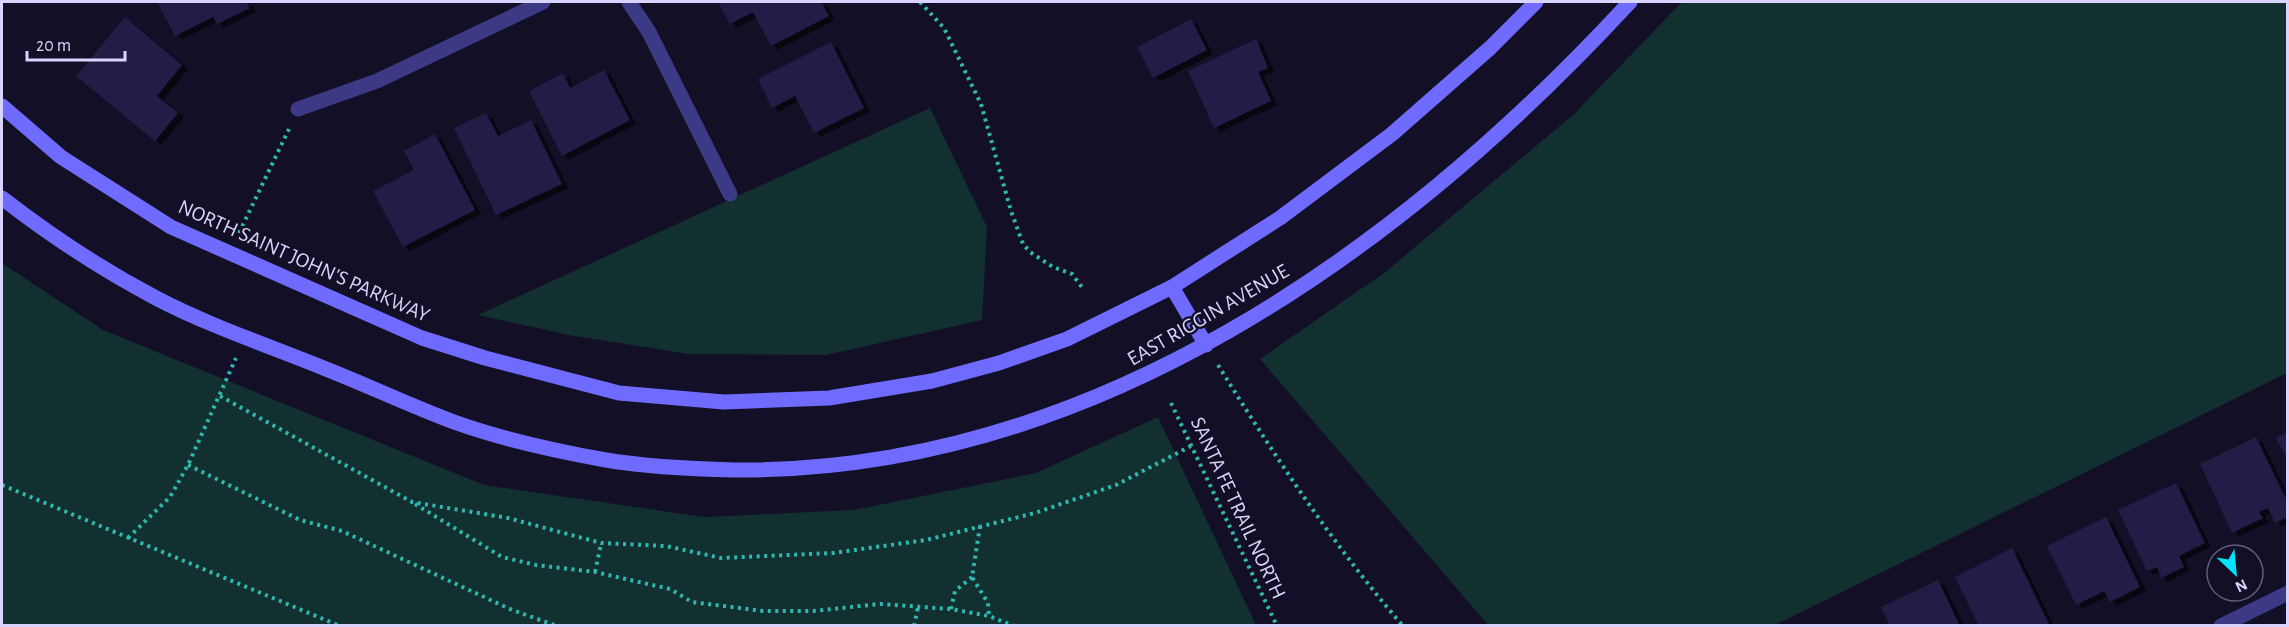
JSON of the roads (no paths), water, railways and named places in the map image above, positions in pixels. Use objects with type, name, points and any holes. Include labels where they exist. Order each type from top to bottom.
[{"type":"main road","name":"EAST RIGGIN AVENUE","points":[[620,393],[689,400],[759,402],[828,398],[920,384],[999,363],[1067,339],[1172,287],[1280,218],[1385,140],[1490,48],[1536,2]]},
{"type":"main road","name":"EAST RIGGIN AVENUE","points":[[2,198],[64,246],[160,300],[458,423],[606,460],[677,468],[772,469],[846,463],[915,453],[996,433],[1064,411],[1132,383],[1206,345],[1341,257],[1454,170],[1534,99],[1630,2]]},
{"type":"main road","name":"NORTH SAINT JOHN'S PARKWAY","points":[[2,106],[61,158],[171,227],[422,338],[496,361],[620,393]]},
{"type":"main road","points":[[1172,287],[1206,345]]},
{"type":"street","points":[[298,109],[377,81],[543,2]]},
{"type":"street","points":[[629,2],[648,32],[730,194]]},
{"type":"street","points":[[2221,626],[2288,593]]}]
